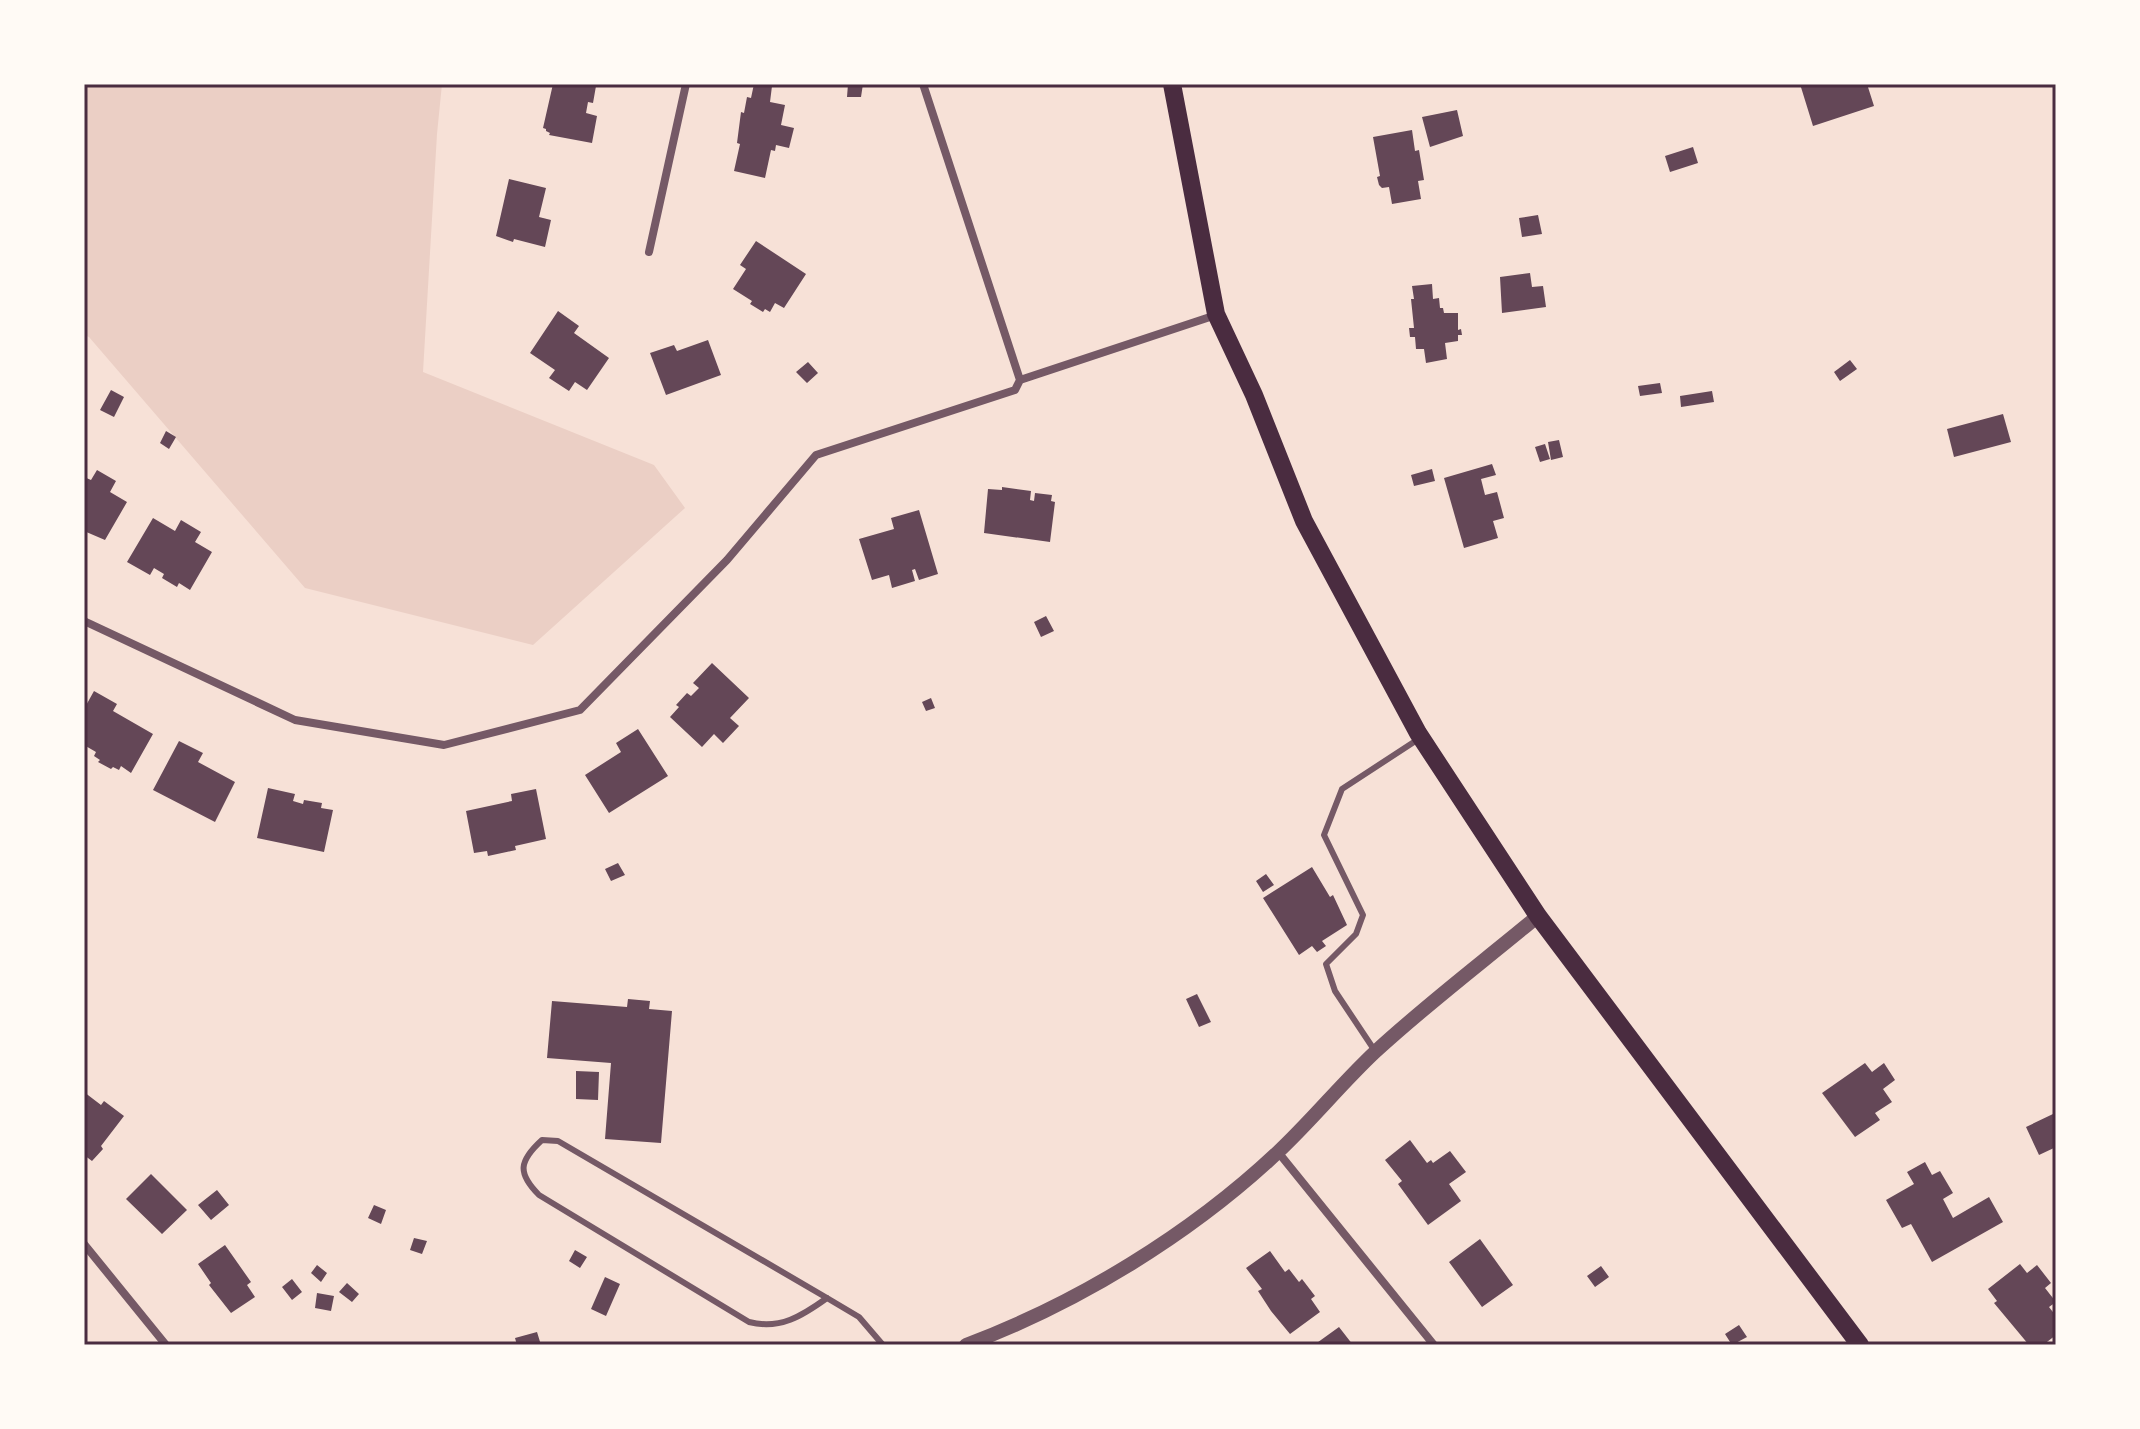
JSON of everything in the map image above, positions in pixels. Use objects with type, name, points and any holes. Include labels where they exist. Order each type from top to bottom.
[{"type":"main road","points":[[1172,84],[1216,314],[1254,395],[1304,521],[1420,737],[1538,916],[1860,1345]]},
{"type":"street","points":[[649,252],[686,84]]},
{"type":"street","points":[[84,621],[295,720],[444,745],[580,710],[727,560],[816,455],[1015,390],[1020,380],[923,84]]},
{"type":"street","points":[[1020,380],[1216,314]]},
{"type":"street","points":[[966,1345],[1005,1330],[1130,1265],[1213,1208],[1278,1152],[1376,1052],[1538,916]]},
{"type":"street","points":[[1278,1152],[1434,1345]]},
{"type":"street","points":[[84,1244],[166,1345]]},
{"type":"lane","points":[[1376,1052],[1335,991],[1326,964],[1356,934],[1363,915],[1324,835],[1342,789],[1420,737]]},
{"type":"lane","points":[[827,1298],[803,1315],[776,1325],[749,1322],[539,1195],[526,1182],[522,1169],[530,1151],[542,1140],[558,1141],[827,1298],[859,1317],[883,1345]]},
{"type":"shaded area","points":[[84,84],[442,84],[423,372],[654,465],[685,508],[533,645],[305,588],[89,337],[84,335]]},
{"type":"building","points":[[553,84],[596,86],[593,103],[588,102],[586,113],[597,116],[592,143],[549,135],[543,128]]},
{"type":"building","points":[[754,84],[772,86],[770,102],[785,105],[781,125],[794,128],[789,148],[776,145],[775,151],[771,150],[765,178],[734,171],[740,144],[737,143],[741,112],[744,113],[747,97],[751,98]]},
{"type":"building","points":[[848,84],[863,84],[861,97],[847,97]]},
{"type":"building","points":[[1800,84],[1867,84],[1874,106],[1813,126]]},
{"type":"building","points":[[1457,110],[1463,136],[1430,147],[1422,117]]},
{"type":"building","points":[[1412,130],[1424,180],[1418,181],[1421,199],[1392,204],[1389,187],[1379,185],[1373,137]]},
{"type":"building","points":[[1693,147],[1698,163],[1670,172],[1665,156]]},
{"type":"building","points":[[509,179],[546,188],[539,217],[551,220],[545,247],[496,236]]},
{"type":"building","points":[[1538,215],[1542,234],[1522,237],[1519,218]]},
{"type":"building","points":[[756,241],[806,274],[784,308],[775,303],[770,312],[765,309],[763,312],[733,289],[746,269],[740,265]]},
{"type":"building","points":[[1530,273],[1532,287],[1543,286],[1546,307],[1502,313],[1500,277]]},
{"type":"building","points":[[1432,284],[1433,299],[1439,298],[1444,313],[1458,313],[1458,330],[1461,329],[1462,335],[1458,335],[1458,341],[1445,343],[1447,359],[1426,363],[1424,349],[1416,349],[1415,337],[1410,337],[1409,328],[1414,328],[1411,299],[1414,299],[1412,286]]},
{"type":"building","points":[[558,311],[579,326],[574,333],[609,358],[587,390],[575,382],[569,391],[549,378],[555,370],[530,353]]},
{"type":"building","points":[[708,340],[721,375],[666,395],[650,353],[674,345],[677,351]]},
{"type":"building","points":[[1850,360],[1857,369],[1840,381],[1834,372]]},
{"type":"building","points":[[808,362],[818,373],[807,383],[796,372]]},
{"type":"building","points":[[1660,383],[1662,393],[1640,396],[1638,386]]},
{"type":"building","points":[[111,390],[124,397],[114,417],[100,410]]},
{"type":"building","points":[[1712,391],[1714,402],[1681,407],[1680,396]]},
{"type":"building","points":[[2003,414],[2011,442],[1954,457],[1947,429]]},
{"type":"building","points":[[166,431],[176,437],[169,449],[160,443]]},
{"type":"building","points":[[1559,440],[1563,457],[1551,460],[1548,442]]},
{"type":"building","points":[[1545,444],[1550,459],[1540,462],[1535,447]]},
{"type":"building","points":[[1492,464],[1496,475],[1481,479],[1485,495],[1497,492],[1504,518],[1493,521],[1498,538],[1464,548],[1444,478]]},
{"type":"building","points":[[1432,469],[1435,481],[1414,486],[1411,475]]},
{"type":"building","points":[[97,470],[116,481],[110,492],[127,502],[105,540],[84,531],[84,477],[91,480]]},
{"type":"building","points":[[1002,487],[1031,491],[1030,500],[1034,501],[1035,493],[1052,495],[1051,501],[1055,502],[1050,542],[984,533],[988,489],[1002,490]]},
{"type":"building","points":[[919,510],[938,574],[919,580],[915,569],[912,570],[915,581],[892,588],[889,575],[872,580],[859,539],[894,529],[891,518]]},
{"type":"building","points":[[153,518],[175,531],[181,520],[201,532],[195,542],[212,552],[190,590],[162,578],[164,574],[154,568],[150,575],[127,562]]},
{"type":"building","points":[[1046,616],[1054,631],[1041,637],[1034,622]]},
{"type":"building","points":[[712,663],[749,698],[730,718],[739,726],[723,743],[714,734],[702,747],[670,717],[687,693],[691,696],[699,688],[693,683]]},
{"type":"building","points":[[94,691],[117,704],[113,711],[153,734],[131,773],[121,766],[119,770],[111,769],[98,762],[100,760],[94,756],[96,752],[84,745],[84,709]]},
{"type":"building","points":[[931,698],[935,708],[926,711],[922,702]]},
{"type":"building","points":[[638,729],[668,776],[609,813],[585,775],[621,752],[616,743]]},
{"type":"building","points":[[179,741],[203,753],[198,762],[235,782],[215,822],[153,790]]},
{"type":"building","points":[[268,788],[295,794],[293,801],[322,803],[321,808],[333,810],[324,852],[257,838]]},
{"type":"building","points":[[536,789],[546,839],[488,856],[487,851],[474,853],[466,811],[512,801],[511,794]]},
{"type":"building","points":[[618,863],[625,875],[611,881],[605,869]]},
{"type":"building","points":[[1312,867],[1330,897],[1333,895],[1347,925],[1322,941],[1326,946],[1317,952],[1312,946],[1299,955],[1263,898]]},
{"type":"building","points":[[1266,874],[1274,885],[1263,892],[1256,881]]},
{"type":"building","points":[[1197,994],[1211,1022],[1199,1027],[1186,999]]},
{"type":"building","points":[[628,999],[650,1001],[649,1009],[672,1011],[661,1143],[605,1139],[611,1063],[547,1058],[552,1001],[627,1007]]},
{"type":"building","points":[[1865,1063],[1872,1072],[1884,1063],[1895,1080],[1883,1089],[1892,1102],[1875,1113],[1880,1120],[1855,1137],[1822,1093]]},
{"type":"building","points":[[576,1071],[599,1072],[598,1100],[576,1099]]},
{"type":"building","points":[[84,1092],[101,1105],[104,1101],[124,1116],[92,1161],[84,1155]]},
{"type":"building","points":[[2053,1114],[2056,1119],[2056,1147],[2039,1155],[2026,1127]]},
{"type":"building","points":[[1410,1140],[1427,1163],[1431,1160],[1433,1163],[1450,1151],[1466,1172],[1449,1184],[1461,1201],[1428,1225],[1398,1184],[1402,1181],[1385,1160]]},
{"type":"building","points":[[1925,1162],[1932,1175],[1940,1171],[1953,1193],[1943,1199],[1953,1218],[1989,1197],[2003,1222],[1932,1262],[1911,1224],[1902,1228],[1886,1200],[1914,1184],[1907,1172]]},
{"type":"building","points":[[151,1174],[187,1210],[162,1234],[126,1199]]},
{"type":"building","points":[[217,1190],[229,1205],[211,1220],[198,1205]]},
{"type":"building","points":[[374,1205],[386,1210],[381,1224],[368,1218]]},
{"type":"building","points":[[414,1238],[427,1241],[422,1254],[410,1250]]},
{"type":"building","points":[[1480,1239],[1513,1285],[1482,1307],[1449,1262]]},
{"type":"building","points":[[225,1245],[251,1282],[247,1285],[255,1297],[231,1313],[209,1285],[211,1283],[198,1264]]},
{"type":"building","points":[[575,1250],[587,1257],[580,1268],[569,1261]]},
{"type":"building","points":[[1270,1251],[1285,1272],[1289,1269],[1299,1282],[1302,1279],[1315,1296],[1311,1299],[1320,1312],[1290,1334],[1271,1311],[1258,1291],[1262,1289],[1246,1268]]},
{"type":"building","points":[[2020,1264],[2027,1273],[2037,1265],[2051,1283],[2045,1288],[2056,1302],[2049,1307],[2056,1316],[2056,1335],[2043,1345],[2029,1345],[1994,1303],[1997,1301],[1988,1289]]},
{"type":"building","points":[[317,1265],[327,1273],[321,1282],[311,1273]]},
{"type":"building","points":[[1601,1266],[1609,1277],[1595,1287],[1587,1276]]},
{"type":"building","points":[[605,1277],[620,1284],[606,1316],[591,1309]]},
{"type":"building","points":[[292,1279],[302,1292],[292,1300],[282,1287]]},
{"type":"building","points":[[347,1283],[359,1294],[352,1302],[339,1292]]},
{"type":"building","points":[[317,1293],[334,1296],[331,1311],[315,1308]]},
{"type":"building","points":[[1739,1325],[1747,1337],[1732,1345],[1725,1334]]},
{"type":"building","points":[[1339,1327],[1353,1345],[1314,1345]]},
{"type":"building","points":[[537,1332],[541,1345],[517,1345],[515,1338]]}]
